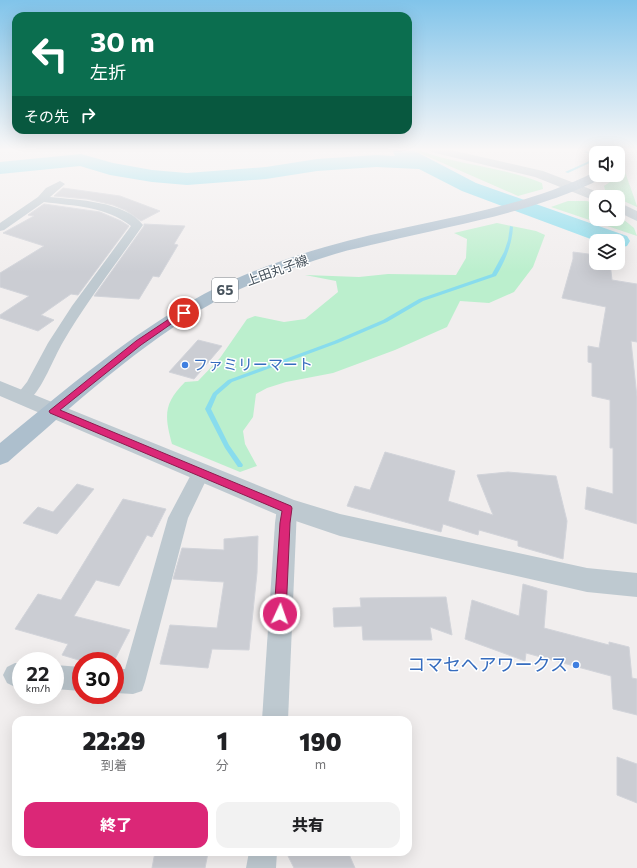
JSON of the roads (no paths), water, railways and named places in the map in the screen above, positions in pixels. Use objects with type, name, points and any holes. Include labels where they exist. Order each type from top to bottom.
[{"type":"main road","name":"上田丸子線","points":[[0,456],[138,343],[159,328],[199,304],[263,273],[332,250],[534,202],[565,191]]},
{"type":"street","points":[[0,228],[42,199],[50,191]]},
{"type":"street","points":[[23,397],[33,384],[55,343],[79,306],[137,225],[129,218],[100,206],[42,199]]},
{"type":"street","points":[[625,210],[637,217]]},
{"type":"street","points":[[0,388],[287,508],[340,525],[495,561],[587,580],[637,585]]},
{"type":"street","points":[[124,682],[133,682],[178,518],[201,472]]},
{"type":"street","points":[[275,716],[287,508]]},
{"type":"street","points":[[261,868],[263,856]]},
{"type":"waterway","points":[[479,191],[599,234]]},
{"type":"waterway","points":[[240,465],[227,446],[208,409],[215,394],[230,381],[336,342],[385,321],[421,300],[494,275],[508,246],[511,227]]},
{"type":"place","name":"ファミリーマート","points":[[185,365]]},
{"type":"place","name":"コマセヘアワークス","points":[[576,665]]}]
